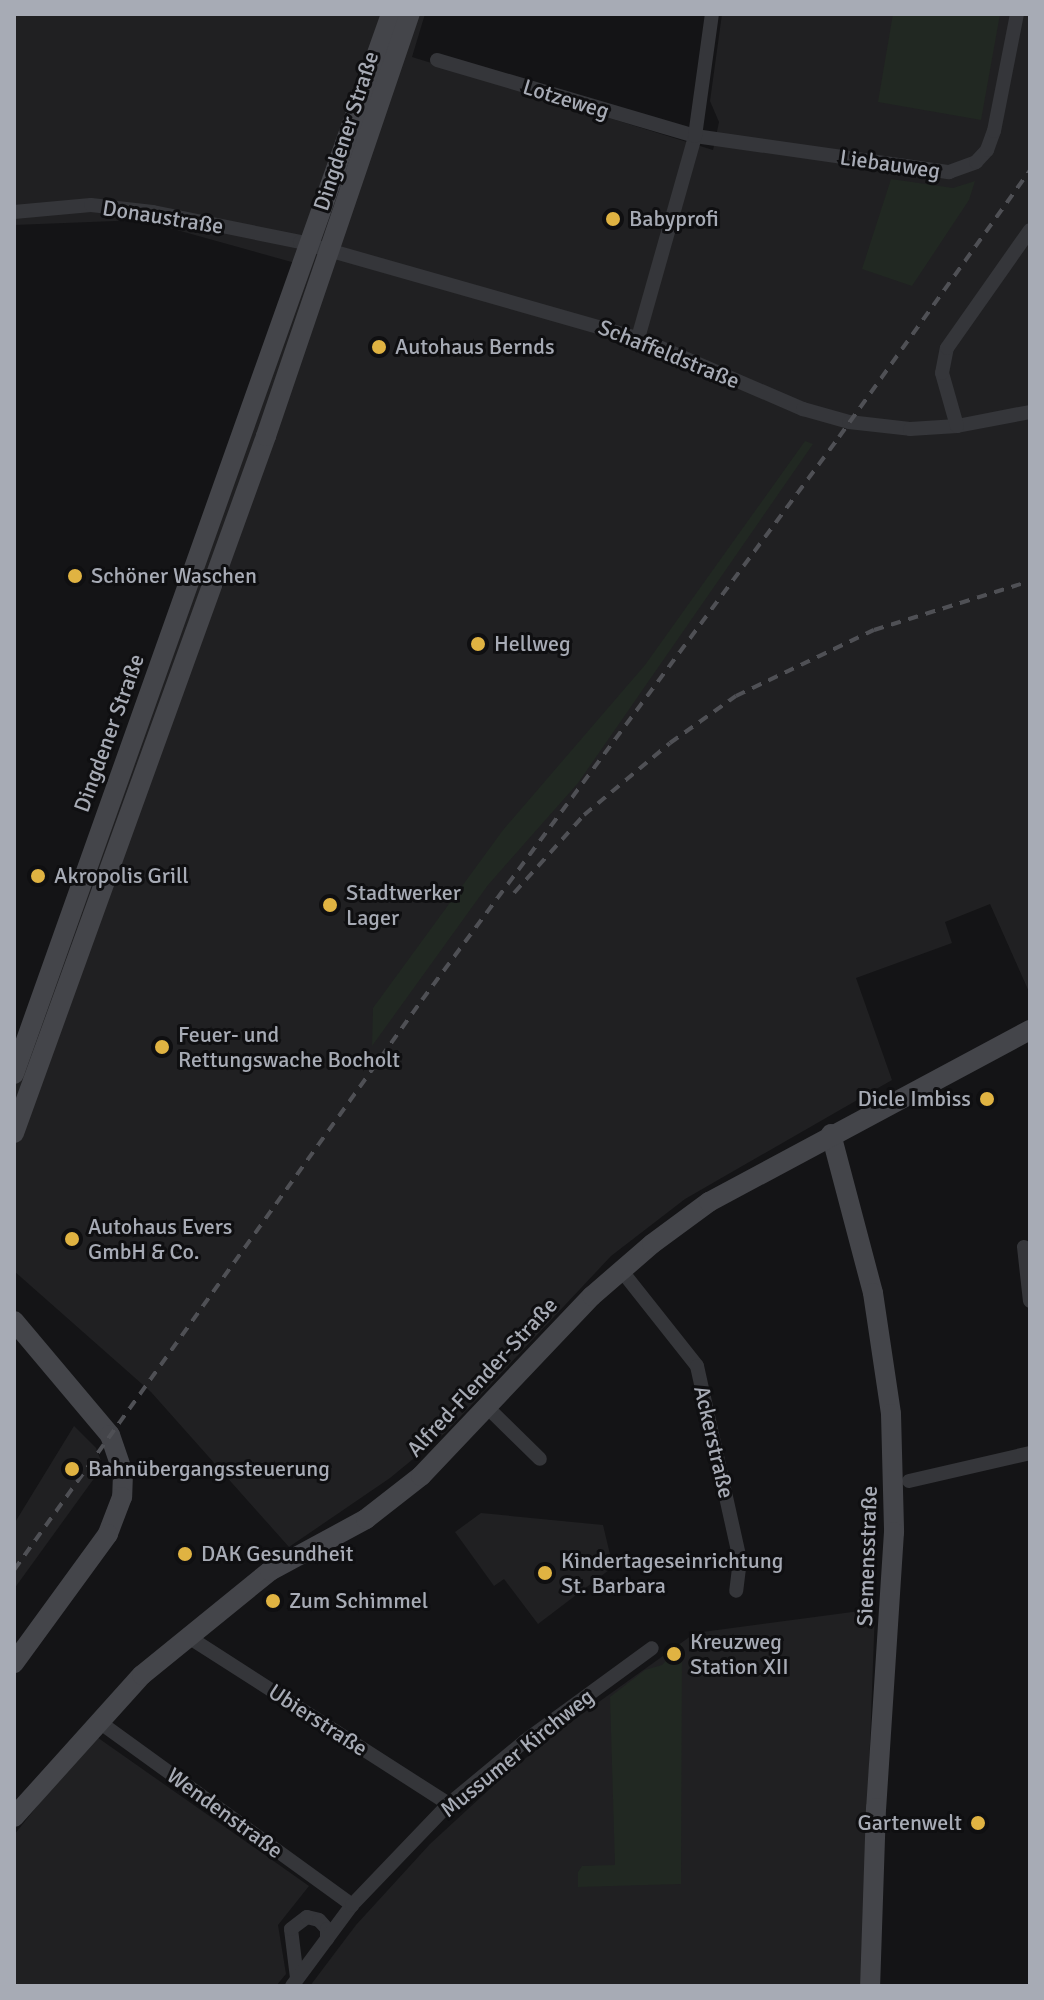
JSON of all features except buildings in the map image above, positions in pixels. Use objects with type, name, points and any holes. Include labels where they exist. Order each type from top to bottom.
[{"type":"main road","name":"Dingdener Straße","points":[[14,1074],[391,14]]},
{"type":"main road","name":"Dingdener Straße","points":[[14,1133],[231,534],[410,14]]},
{"type":"main road","name":"Dingdener Straße","points":[[231,534],[220,525],[220,515],[246,440],[253,409]]},
{"type":"main road","name":"Alfred-Flender-Straße","points":[[14,1817],[142,1675],[270,1571],[366,1519],[395,1498],[421,1476],[592,1296],[621,1270],[709,1202],[1030,1030]]},
{"type":"main road","name":"Siemensstraße","points":[[831,1134],[873,1293],[891,1414],[894,1532],[876,1808],[870,1986]]},
{"type":"main road","points":[[14,1321],[110,1435],[123,1473],[122,1497],[108,1534],[14,1663]]},
{"type":"street","points":[[638,338],[695,136],[712,14]]},
{"type":"street","name":"Liebauweg","points":[[695,136],[949,172],[962,169],[976,162],[987,150],[994,131],[1017,14]]},
{"type":"street","name":"Lotzeweg","points":[[437,60],[695,136]]},
{"type":"street","name":"Donaustraße","points":[[14,212],[91,205],[153,212],[311,244]]},
{"type":"street","points":[[957,426],[942,373],[947,348],[1030,230]]},
{"type":"street","name":"Schaffeldstraße","points":[[311,244],[638,338],[829,417],[888,427],[957,426],[1030,412]]},
{"type":"street","points":[[1024,1247],[1030,1301]]},
{"type":"street","name":"Ackerstraße","points":[[621,1270],[697,1366],[740,1560],[736,1591]]},
{"type":"street","points":[[487,1407],[540,1459]]},
{"type":"street","points":[[909,1481],[1030,1453]]},
{"type":"street","name":"Ubierstraße","points":[[187,1636],[449,1804]]},
{"type":"street","name":"Mussumer Kirchweg","points":[[294,1982],[352,1905],[449,1804],[525,1741],[652,1648]]},
{"type":"street","name":"Wendenstraße","points":[[98,1721],[352,1905]]},
{"type":"street","points":[[294,1982],[291,1929],[307,1917],[319,1920],[327,1929],[327,1939]]},
{"type":"shaded area","points":[[14,14],[425,14],[412,57],[713,150],[719,122],[710,101],[722,14],[1030,14],[1030,994],[990,904],[945,922],[952,943],[856,978],[892,1080],[685,1199],[611,1256],[446,1432],[390,1478],[289,1547],[151,1392],[14,1271],[14,1081],[306,266],[141,220],[14,225]]},
{"type":"shaded area","points":[[893,14],[1000,14],[981,120],[878,102]]},
{"type":"shaded area","points":[[891,179],[953,188],[975,181],[969,200],[912,286],[862,269]]},
{"type":"shaded area","points":[[805,441],[813,444],[578,783],[488,885],[372,1046],[373,1008],[503,830],[645,665]]},
{"type":"shaded area","points":[[74,1426],[96,1448],[103,1466],[14,1589],[14,1524]]},
{"type":"shaded area","name":"Kindertageseinrichtung St. Barbara","points":[[481,1513],[603,1525],[613,1567],[538,1624],[504,1579],[494,1586],[455,1532]]},
{"type":"shaded area","points":[[875,1609],[861,1986],[310,1986],[356,1925],[430,1844],[506,1774],[568,1724],[695,1633]]},
{"type":"shaded area","points":[[682,1644],[681,1884],[578,1887],[578,1872],[582,1866],[615,1865],[610,1697],[645,1670],[662,1665]]},
{"type":"shaded area","points":[[94,1735],[309,1886],[278,1925],[286,1974],[276,1986],[14,1986],[14,1835]]},
{"type":"railway","points":[[14,1570],[422,1000],[839,437],[1030,170]]},
{"type":"railway","points":[[514,893],[584,815],[670,743],[736,696],[874,630],[1030,581]]},
{"type":"place","name":"Babyprofi","points":[[613,219]]},
{"type":"place","name":"Autohaus Bernds","points":[[379,347]]},
{"type":"place","name":"Schöner Waschen","points":[[75,576]]},
{"type":"place","name":"Hellweg","points":[[478,644]]},
{"type":"place","name":"Akropolis Grill","points":[[38,876]]},
{"type":"place","name":"Stadtwerker Lager","points":[[330,905]]},
{"type":"place","name":"Feuer- und Rettungswache Bocholt","points":[[162,1047]]},
{"type":"place","name":"Dicle Imbiss","points":[[987,1099]]},
{"type":"place","name":"Autohaus Evers GmbH & Co.","points":[[72,1239]]},
{"type":"place","name":"Bahnübergangssteuerung","points":[[72,1469]]},
{"type":"place","name":"DAK Gesundheit","points":[[185,1554]]},
{"type":"place","name":"Kindertageseinrichtung St. Barbara","points":[[545,1573]]},
{"type":"place","name":"Zum Schimmel","points":[[273,1601]]},
{"type":"place","name":"Kreuzweg Station XII","points":[[674,1654]]},
{"type":"place","name":"Gartenwelt","points":[[978,1823]]}]
